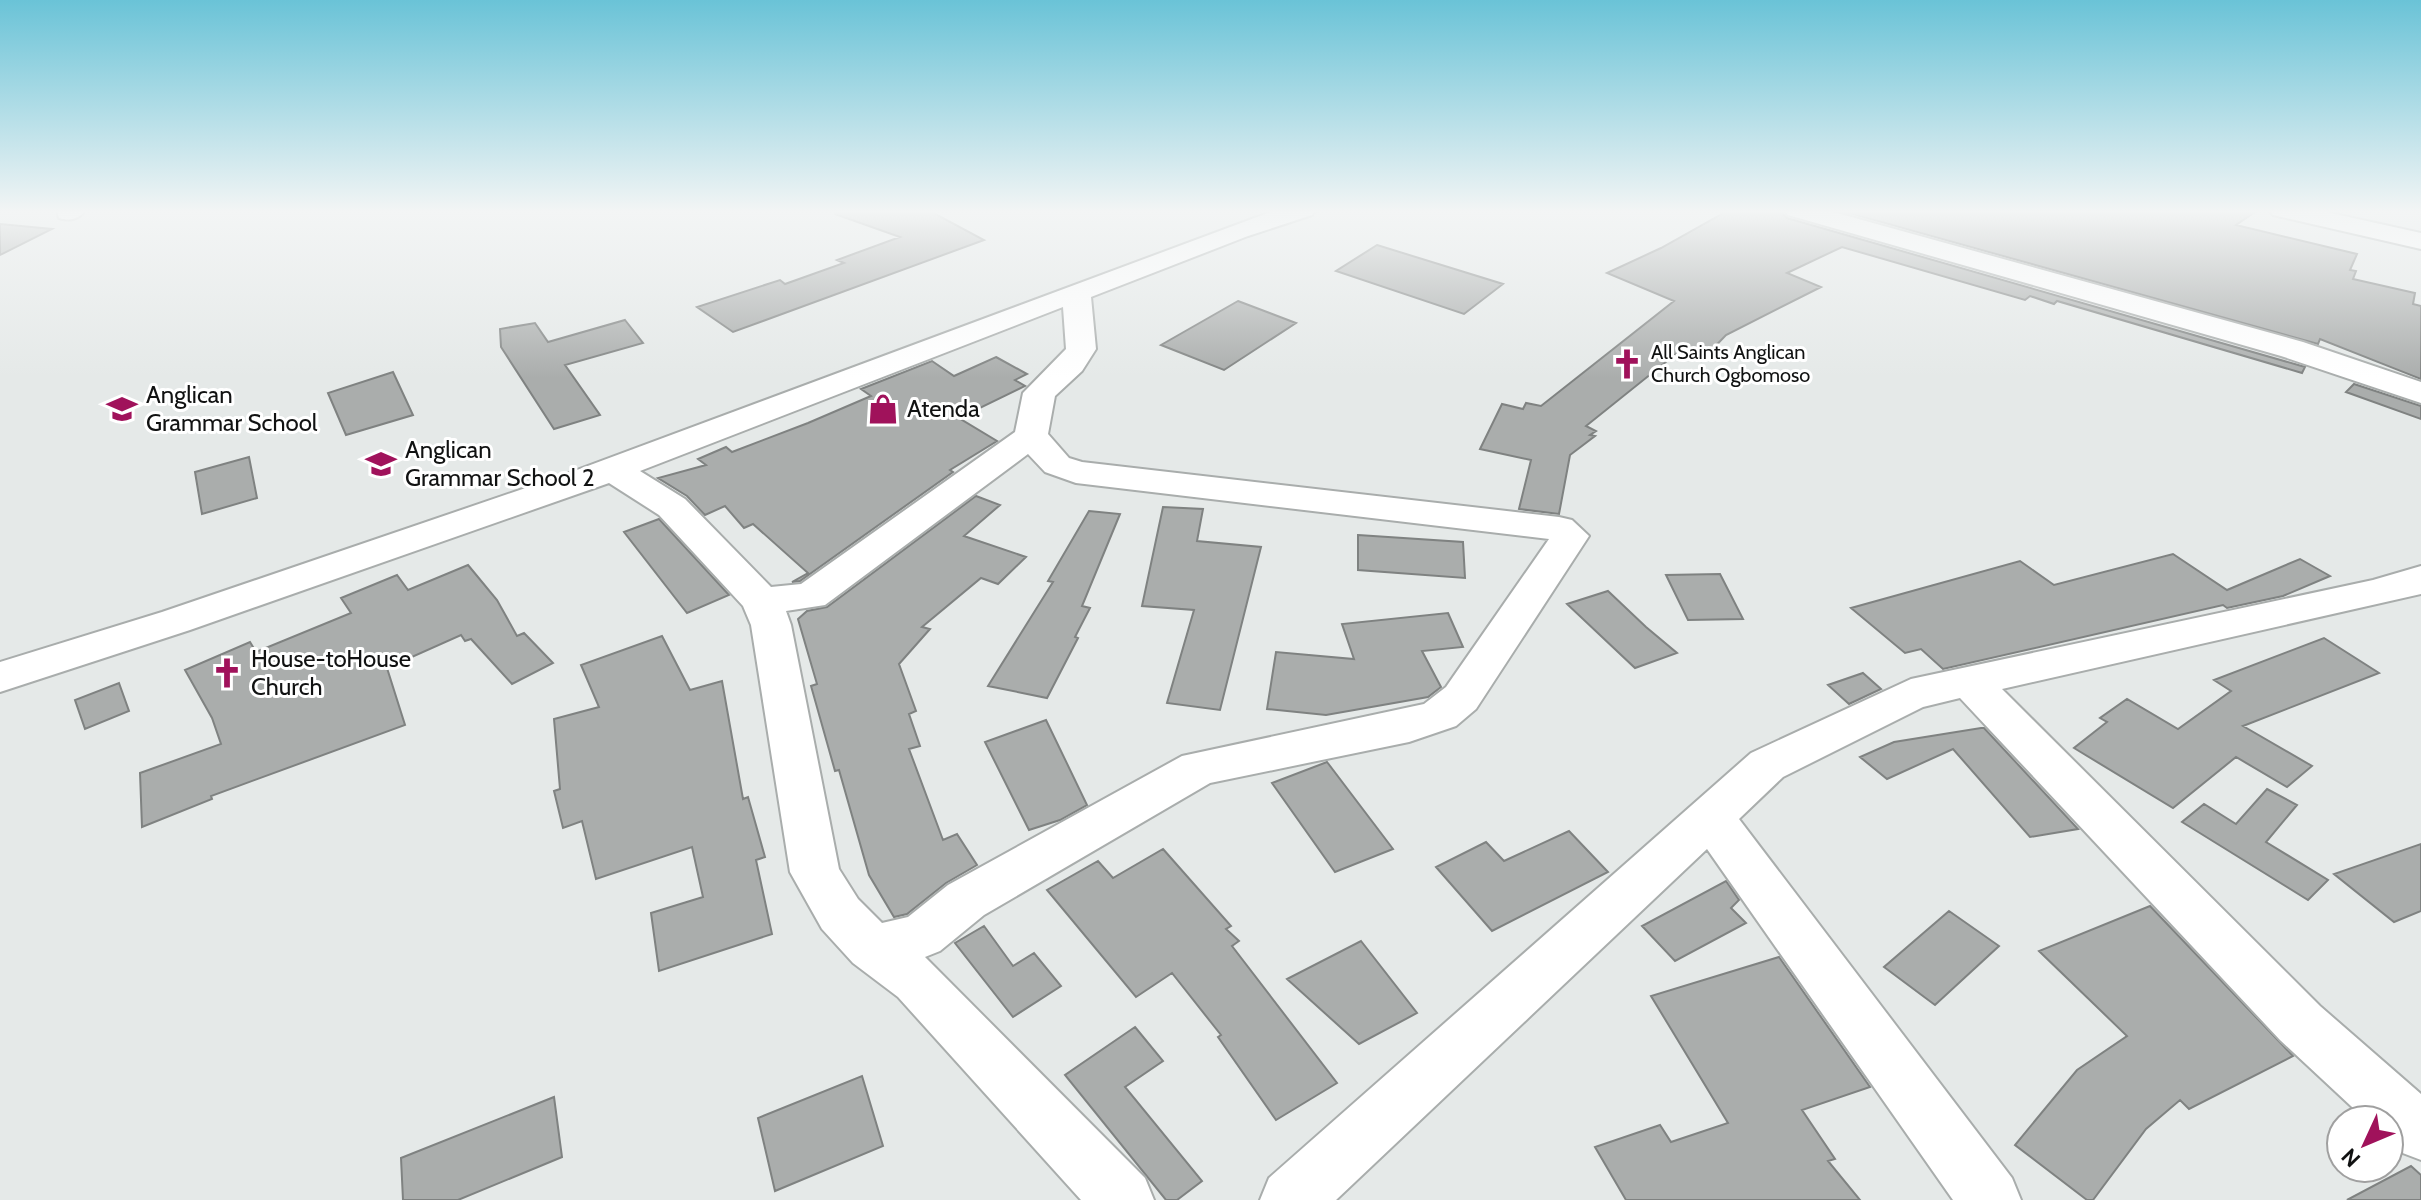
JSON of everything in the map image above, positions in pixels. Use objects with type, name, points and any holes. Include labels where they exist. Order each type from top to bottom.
[{"type":"street","points":[[0,677],[176,621],[612,469],[1144,266]]},
{"type":"street","points":[[1997,266],[2279,345],[2421,393]]},
{"type":"street","points":[[761,601],[811,596],[1031,436],[1039,393],[1071,364],[1081,349],[1076,292]]},
{"type":"street","points":[[919,958],[966,900],[1198,768],[1409,726],[1440,715],[1461,698],[1570,536],[1559,528],[1538,525],[1076,472],[1057,465],[1031,436]]},
{"type":"street","points":[[612,469],[672,507],[761,601],[771,625],[815,872],[840,914],[872,947],[919,958],[1123,1200]]},
{"type":"street","points":[[1291,1200],[1767,765],[1911,694],[2418,584]]},
{"type":"street","points":[[1969,681],[2300,1023],[2421,1132]]},
{"type":"street","points":[[1710,817],[1990,1200]]},
{"type":"building","points":[[836,266],[913,266],[733,332],[697,307],[780,280],[785,284]]},
{"type":"building","points":[[1344,266],[1445,266],[1503,284],[1464,314],[1336,271]]},
{"type":"building","points":[[1622,266],[1802,266],[1787,273],[1821,287],[1726,335],[1701,361],[1677,353],[1586,426],[1596,431],[1590,435],[1595,436],[1570,455],[1559,514],[1519,509],[1531,460],[1480,449],[1502,404],[1523,409],[1526,403],[1541,406],[1674,301],[1607,273]]},
{"type":"building","points":[[1908,266],[1954,266],[2305,367],[2302,373],[2057,301],[2054,304],[2030,296],[2025,300]]},
{"type":"building","points":[[2039,266],[2352,266],[2350,270],[2356,271],[2353,279],[2415,293],[2413,304],[2421,306],[2421,379],[2320,339],[2318,344]]},
{"type":"building","points":[[1238,301],[1296,323],[1224,370],[1161,345]]},
{"type":"building","points":[[625,320],[643,343],[565,365],[600,415],[554,429],[501,347],[500,329],[535,323],[548,342]]},
{"type":"building","points":[[996,357],[1027,374],[1015,380],[1025,386],[959,418],[997,441],[950,470],[953,472],[800,581],[792,582],[808,573],[753,524],[744,528],[725,506],[705,515],[687,496],[658,478],[706,465],[698,459],[726,447],[732,452],[808,423],[871,396],[861,389],[932,361],[954,376]]},
{"type":"building","points":[[393,372],[413,415],[346,435],[328,393]]},
{"type":"building","points":[[2354,384],[2421,406],[2421,419],[2346,392]]},
{"type":"building","points":[[249,457],[257,498],[202,514],[195,472]]},
{"type":"building","points":[[976,496],[1000,505],[964,536],[1026,557],[998,584],[981,578],[922,627],[930,629],[899,664],[916,711],[909,714],[920,746],[909,749],[943,840],[957,834],[977,865],[946,883],[907,914],[894,917],[869,875],[839,770],[835,771],[811,686],[817,684],[798,619],[807,611],[827,607]]},
{"type":"building","points":[[1163,507],[1203,509],[1197,541],[1261,547],[1220,710],[1167,703],[1194,610],[1142,606]]},
{"type":"building","points":[[1089,511],[1120,514],[1082,606],[1090,608],[1047,698],[988,686],[1053,582],[1048,581]]},
{"type":"building","points":[[659,519],[729,595],[687,613],[624,532]]},
{"type":"building","points":[[1358,535],[1463,542],[1465,578],[1358,570]]},
{"type":"building","points":[[2173,554],[2227,590],[2300,559],[2330,576],[2283,596],[2227,608],[2223,605],[1943,669],[1921,649],[1905,653],[1851,608],[2020,561],[2054,585]]},
{"type":"building","points":[[468,565],[497,600],[517,636],[524,633],[553,663],[512,684],[471,639],[465,641],[461,635],[387,668],[405,725],[211,796],[212,799],[142,827],[140,773],[221,744],[212,718],[185,670],[250,642],[256,652],[351,613],[341,598],[397,575],[408,590]]},
{"type":"building","points":[[1720,574],[1743,619],[1688,620],[1666,575]]},
{"type":"building","points":[[1608,591],[1677,653],[1635,668],[1567,604]]},
{"type":"building","points":[[1448,613],[1463,647],[1422,651],[1441,687],[1428,697],[1326,715],[1267,709],[1276,652],[1354,659],[1342,624]]},
{"type":"building","points":[[662,636],[690,690],[722,681],[743,799],[748,797],[765,857],[756,860],[772,934],[659,971],[651,913],[703,897],[692,847],[596,879],[582,821],[563,828],[554,791],[560,789],[554,719],[599,707],[581,665]]},
{"type":"building","points":[[2324,638],[2379,673],[2243,726],[2312,766],[2287,787],[2236,757],[2173,808],[2074,748],[2107,722],[2100,718],[2127,699],[2178,729],[2231,691],[2214,680]]},
{"type":"building","points":[[1863,673],[1881,689],[1849,704],[1828,685]]},
{"type":"building","points":[[119,683],[129,711],[85,729],[75,700]]},
{"type":"building","points":[[1046,720],[1087,805],[1060,820],[1029,830],[985,742]]},
{"type":"building","points":[[1984,728],[2078,829],[2030,837],[1953,749],[1887,779],[1860,757],[1894,742]]},
{"type":"building","points":[[1327,762],[1393,849],[1335,872],[1272,783]]},
{"type":"building","points":[[2267,789],[2297,805],[2266,842],[2328,880],[2308,900],[2182,822],[2204,804],[2236,824]]},
{"type":"building","points":[[1569,831],[1608,872],[1492,931],[1436,867],[1486,842],[1504,861]]},
{"type":"building","points":[[2421,844],[2421,911],[2394,922],[2334,874]]},
{"type":"building","points":[[1163,849],[1231,926],[1226,929],[1239,941],[1232,946],[1337,1083],[1276,1120],[1218,1037],[1221,1035],[1172,973],[1136,997],[1047,890],[1098,861],[1113,878]]},
{"type":"building","points":[[1726,881],[1739,900],[1731,908],[1746,923],[1675,961],[1642,926]]},
{"type":"building","points":[[2150,906],[2293,1056],[2189,1109],[2180,1100],[2146,1129],[2093,1200],[2087,1200],[2015,1145],[2077,1070],[2127,1036],[2039,951]]},
{"type":"building","points":[[1949,911],[1999,946],[1935,1005],[1884,967]]},
{"type":"building","points":[[984,926],[1013,966],[1034,953],[1061,986],[1013,1017],[955,943]]},
{"type":"building","points":[[1361,941],[1417,1013],[1359,1044],[1287,979]]},
{"type":"building","points":[[1779,957],[1870,1087],[1802,1110],[1835,1159],[1828,1161],[1860,1200],[1626,1200],[1595,1147],[1660,1125],[1671,1142],[1728,1123],[1651,996]]},
{"type":"building","points":[[1135,1027],[1163,1061],[1125,1087],[1202,1181],[1177,1200],[1166,1200],[1065,1075]]},
{"type":"building","points":[[862,1076],[883,1146],[775,1191],[758,1118]]},
{"type":"building","points":[[554,1097],[562,1157],[458,1200],[403,1200],[401,1158]]},
{"type":"building","points":[[2411,1166],[2421,1175],[2421,1200],[2347,1200],[2377,1184],[2405,1184],[2405,1169]]},
{"type":"place","name":"All Saints Anglican Church Ogbomoso","points":[[1627,364]]},
{"type":"place","name":"Anglican Grammar School","points":[[122,409]]},
{"type":"place","name":"Atenda","points":[[883,409]]},
{"type":"place","name":"Anglican Grammar School 2","points":[[381,464]]},
{"type":"place","name":"House-toHouse Church","points":[[227,673]]}]
